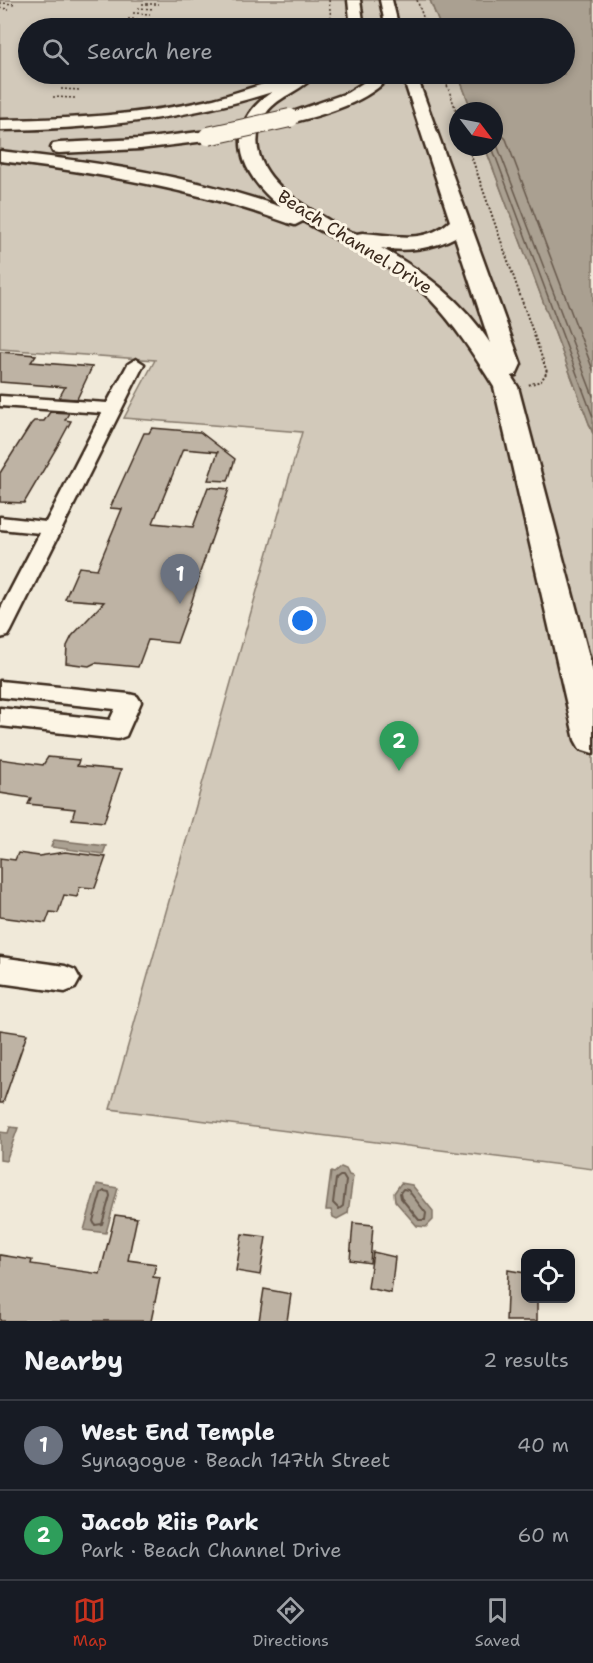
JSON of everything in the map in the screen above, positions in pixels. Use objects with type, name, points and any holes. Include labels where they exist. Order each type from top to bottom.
[{"type":"main road","points":[[354,0],[357,18]]},
{"type":"main road","points":[[386,0],[390,18]]},
{"type":"main road","points":[[0,125],[99,121],[183,110],[238,98],[279,84]]},
{"type":"main road","name":"Beach Channel Drive","points":[[293,84],[270,100],[256,116],[249,135],[250,158],[260,176],[277,195],[309,218],[404,268],[447,302],[473,334],[506,387],[593,740]]},
{"type":"main road","points":[[0,148],[122,145],[208,136],[290,118],[350,96],[369,84]]},
{"type":"main road","name":"Beach Channel Drive","points":[[413,84],[509,364],[506,387]]},
{"type":"main road","points":[[0,156],[106,170],[193,188],[260,206],[344,236],[381,243],[412,243],[440,237],[453,230],[461,222]]},
{"type":"street","points":[[0,631],[136,364]]},
{"type":"street","points":[[0,400],[113,409]]},
{"type":"street","points":[[0,524],[52,528]]},
{"type":"street","points":[[0,689],[129,702],[118,730],[0,717]]},
{"type":"street","points":[[0,970],[65,979]]},
{"type":"path","points":[[329,0],[331,18]]},
{"type":"path","points":[[417,0],[423,18]]},
{"type":"path","points":[[0,3],[16,4]]},
{"type":"path","points":[[142,4],[159,4]]},
{"type":"path","points":[[0,8],[9,9]]},
{"type":"path","points":[[138,8],[154,9]]},
{"type":"path","points":[[133,14],[150,14]]},
{"type":"path","points":[[446,84],[452,102]]},
{"type":"path","points":[[61,89],[81,90]]},
{"type":"path","points":[[54,97],[75,98]]},
{"type":"path","points":[[471,156],[547,372],[544,378],[536,383],[506,387]]},
{"type":"shaded area","points":[[0,0],[430,0],[437,18],[18,18],[18,84],[462,84],[469,102],[449,102],[449,156],[488,156],[593,434],[593,1169],[110,1109],[302,432],[124,418],[155,360],[0,349]]},
{"type":"water","points":[[430,0],[593,0],[593,434],[488,156],[503,156],[503,102],[469,102],[462,84],[575,84],[575,18],[437,18]]},
{"type":"water","points":[[54,840],[106,846],[103,854],[51,847]]},
{"type":"water","points":[[10,1127],[18,1128],[6,1161],[0,1160],[0,1132],[8,1133]]},
{"type":"water","points":[[341,1167],[353,1176],[348,1213],[337,1219],[333,1217],[331,1210],[326,1210],[331,1172],[334,1173]]},
{"type":"water","points":[[401,1183],[412,1185],[433,1211],[433,1220],[426,1227],[417,1226],[395,1201],[394,1193]]},
{"type":"water","points":[[97,1184],[118,1188],[106,1233],[84,1230]]},
{"type":"building","points":[[0,352],[36,355],[31,362],[92,367],[77,399],[59,398],[65,387],[0,382]]},
{"type":"building","points":[[50,412],[69,413],[65,420],[71,421],[57,447],[24,503],[0,502],[0,473],[31,424],[34,421],[44,421]]},
{"type":"building","points":[[152,428],[200,432],[235,459],[228,481],[208,480],[218,452],[183,449],[153,523],[193,527],[208,487],[229,489],[177,643],[148,640],[138,667],[66,663],[67,646],[72,636],[104,602],[65,599],[79,567],[97,569],[122,509],[110,508],[144,433],[149,433]]},
{"type":"building","points":[[48,757],[79,760],[77,766],[121,770],[104,822],[72,819],[75,809],[28,804],[31,798],[0,793],[0,759],[43,765]]},
{"type":"building","points":[[65,852],[106,857],[95,888],[80,887],[77,897],[64,895],[58,913],[50,912],[46,923],[0,917],[0,858],[15,860],[18,853],[39,856]]},
{"type":"building","points":[[0,1030],[27,1034],[3,1103],[0,1103]]},
{"type":"building","points":[[115,1215],[137,1218],[128,1260],[156,1264],[153,1277],[160,1278],[151,1321],[0,1321],[0,1255],[32,1260],[31,1264],[100,1274]]},
{"type":"building","points":[[353,1223],[373,1225],[370,1263],[350,1260]]},
{"type":"building","points":[[242,1234],[266,1237],[260,1275],[236,1271]]},
{"type":"building","points":[[373,1252],[395,1257],[391,1293],[368,1288]]},
{"type":"building","points":[[508,1270],[521,1272],[521,1303],[537,1303],[537,1321],[506,1321]]},
{"type":"building","points":[[264,1289],[291,1294],[287,1321],[259,1321]]},
{"type":"place","name":"West End Temple","points":[[180,604]]},
{"type":"place","name":"Jacob Riis Park","points":[[399,771]]}]
